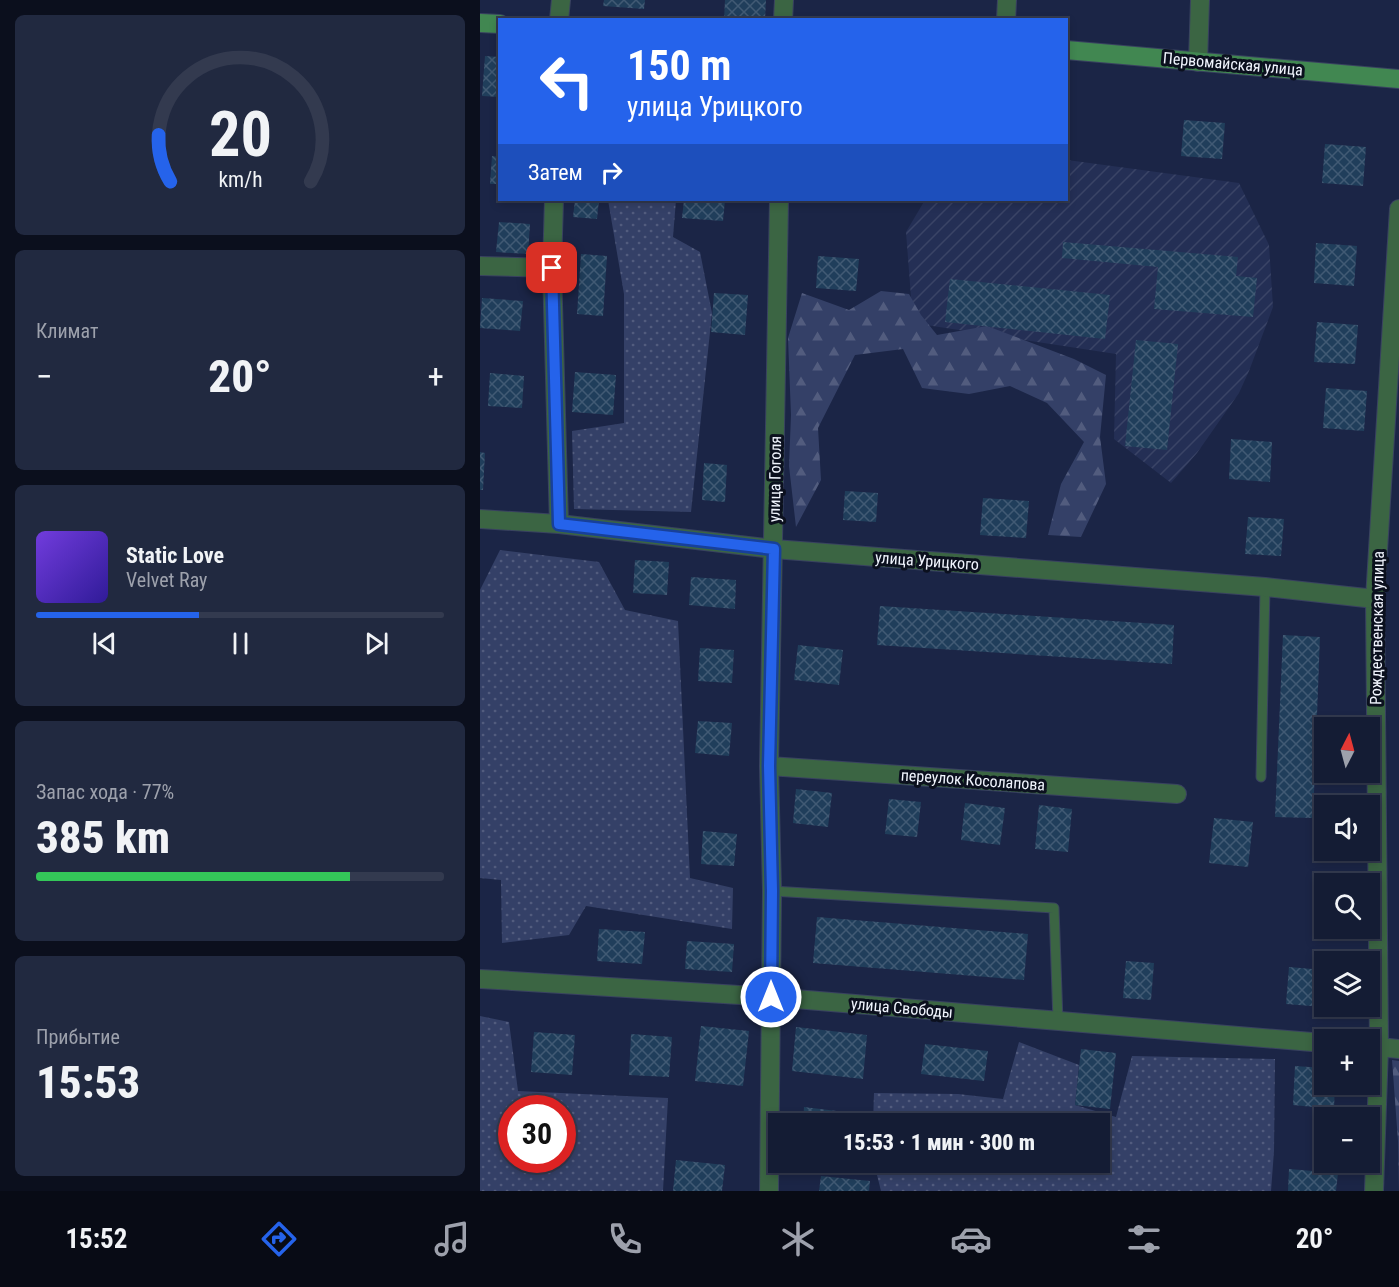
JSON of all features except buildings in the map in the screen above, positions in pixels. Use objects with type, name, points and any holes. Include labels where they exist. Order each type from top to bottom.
[{"type":"main road","points":[[480,23],[498,24]]},
{"type":"main road","name":"Первомайская улица","points":[[1068,50],[1399,79]]},
{"type":"street","points":[[559,18],[561,0]]},
{"type":"street","points":[[783,18],[784,0]]},
{"type":"street","points":[[1006,18],[1007,0]]},
{"type":"street","points":[[1198,62],[1200,0]]},
{"type":"street","points":[[554,201],[552,268],[559,524]]},
{"type":"street","name":"улица Гоголя","points":[[770,1191],[772,891],[769,766],[779,201]]},
{"type":"street","name":"Рождественская улица","points":[[1374,1029],[1375,599],[1399,209]]},
{"type":"street","points":[[480,266],[552,268]]},
{"type":"street","name":"улица Урицкого","points":[[480,519],[559,524],[774,549],[1265,587],[1375,599]]},
{"type":"street","name":"переулок Косолапова","points":[[769,766],[1177,794]]},
{"type":"street","name":"улица Свободы","points":[[480,979],[771,997],[1314,1042]]},
{"type":"street","points":[[1380,1047],[1399,1049]]},
{"type":"street","name":"Рождественская улица","points":[[1374,1095],[1374,1191]]},
{"type":"lane","points":[[1261,777],[1265,587]]},
{"type":"lane","points":[[772,891],[1054,908],[1058,1021]]},
{"type":"shaded area","points":[[1068,160],[1239,183],[1269,245],[1273,307],[1239,393],[1197,453],[1171,483],[1114,439],[1116,354],[913,323],[906,232],[924,201],[1068,201]]},
{"type":"green space","points":[[608,201],[676,201],[673,237],[700,252],[712,313],[691,512],[574,509],[572,431],[624,423],[624,294]]},
{"type":"green space","points":[[881,291],[909,294],[921,315],[937,335],[987,326],[1074,359],[1106,375],[1100,437],[1106,484],[1081,537],[1048,535],[1061,484],[1084,442],[1047,403],[1010,386],[969,394],[922,388],[903,349],[855,355],[818,428],[821,480],[796,527],[789,466],[791,415],[788,338],[802,293],[849,310]]},
{"type":"green space","points":[[500,550],[599,562],[625,610],[678,621],[690,878],[733,888],[732,929],[586,906],[569,935],[502,943],[501,880],[480,878],[480,590]]},
{"type":"green space","points":[[480,1016],[509,1022],[518,1091],[668,1098],[663,1191],[480,1191]]},
{"type":"green space","points":[[1019,1042],[1079,1065],[1075,1105],[1102,1113],[873,1113],[874,1093],[958,1094],[1003,1099]]},
{"type":"green space","points":[[1132,1056],[1275,1059],[1271,1191],[881,1191],[876,1173],[1110,1173],[1110,1115],[1116,1117]]},
{"type":"green space","points":[[1392,1060],[1399,1061],[1399,1191],[1398,1141]]},
{"type":"route","points":[[552,268],[559,524],[774,549],[769,766],[772,891],[771,997]]}]
